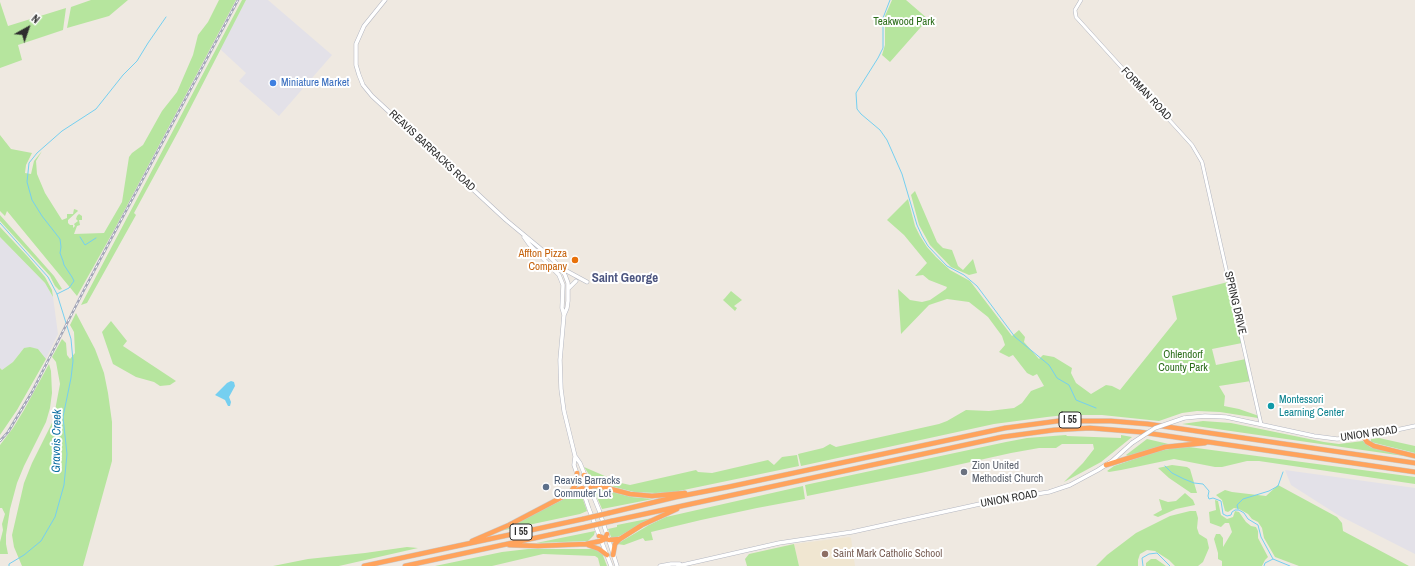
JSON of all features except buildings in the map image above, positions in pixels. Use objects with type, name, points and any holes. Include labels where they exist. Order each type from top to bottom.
[{"type":"highway","name":"I 55","points":[[364,566],[693,494],[1005,428],[1040,422],[1076,420],[1148,424],[1415,463]]},
{"type":"highway","name":"I 55","points":[[405,566],[1037,431],[1107,429],[1140,432],[1415,472]]},
{"type":"highway","points":[[1364,437],[1367,442],[1374,446],[1415,456]]},
{"type":"highway","points":[[1106,465],[1165,448],[1212,442]]},
{"type":"highway","points":[[570,493],[576,484],[577,473]]},
{"type":"highway","points":[[584,475],[603,487]]},
{"type":"highway","points":[[459,546],[497,530],[570,493],[586,490],[595,486],[639,495],[664,496],[684,492],[693,494]]},
{"type":"highway","points":[[586,490],[592,494]]},
{"type":"highway","points":[[613,555],[615,544],[620,539],[642,525],[686,505]]},
{"type":"highway","points":[[503,545],[531,546],[586,544],[604,538],[620,539]]},
{"type":"highway","points":[[586,544],[599,549],[607,555]]},
{"type":"main road","name":"REAVIS BARRACKS ROAD","points":[[385,0],[361,31],[356,44],[355,57],[358,75],[369,92],[523,236],[559,275],[563,285],[562,308],[564,315],[560,355],[561,389],[567,429],[575,456],[580,463],[584,475],[586,490]]},
{"type":"main road","name":"REAVIS BARRACKS ROAD","points":[[523,236],[532,241],[561,268],[567,281],[568,289],[568,308],[564,315]]},
{"type":"main road","points":[[561,268],[587,282]]},
{"type":"main road","points":[[568,289],[576,281]]},
{"type":"main road","name":"UNION ROAD","points":[[660,566],[671,564],[679,565],[779,543],[852,532],[998,500],[1048,492],[1076,482],[1106,465],[1132,443],[1156,428],[1184,418],[1198,416],[1222,416],[1327,438],[1343,439],[1364,437],[1415,426]]},
{"type":"main road","name":"REAVIS BARRACKS ROAD","points":[[575,456],[574,465],[577,473],[586,490],[604,538],[617,566]]},
{"type":"main road","name":"REAVIS BARRACKS ROAD","points":[[592,494],[611,566]]},
{"type":"street","name":"FORMAN ROAD","points":[[1081,0],[1076,6],[1074,12],[1076,17],[1192,144],[1202,162],[1208,182]]},
{"type":"street","name":"SPRING DRIVE","points":[[1208,182],[1261,424]]},
{"type":"shaded area","points":[[246,0],[268,0],[332,55],[279,116],[239,81],[246,73],[220,49]]},
{"type":"shaded area","points":[[0,237],[45,283],[53,297],[58,334],[46,359],[38,349],[24,348],[13,362],[2,370],[0,368]]},
{"type":"shaded area","points":[[1285,470],[1415,488],[1415,554],[1338,515],[1291,485]]},
{"type":"shaded area","name":"Saint Mark Catholic School","points":[[849,537],[851,538],[855,566],[799,566],[794,544]]},
{"type":"green space","points":[[91,0],[128,0],[109,16],[67,28],[71,7]]},
{"type":"green space","points":[[219,0],[236,0],[113,232],[77,296],[7,211],[5,216],[0,211],[0,135],[11,149],[32,153],[26,165],[25,173],[31,174],[34,161],[42,151],[36,161],[37,174],[45,193],[62,220],[67,218],[67,214],[73,214],[74,209],[78,211],[68,220],[70,225],[73,225],[73,228],[75,226],[74,224],[78,221],[76,219],[77,216],[79,214],[82,216],[82,220],[79,220],[80,225],[77,226],[74,234],[104,233],[122,202],[129,157],[143,145],[162,111],[177,92],[193,55],[198,35],[208,22]]},
{"type":"green space","points":[[242,0],[246,0],[178,132],[134,213],[136,215],[87,303],[81,305]]},
{"type":"green space","name":"Teakwood Park","points":[[892,0],[906,0],[928,19],[890,62],[882,55],[885,45],[885,16]]},
{"type":"green space","points":[[0,2],[8,26],[66,8],[63,30],[18,45],[22,60],[0,68]]},
{"type":"green space","points":[[915,191],[937,242],[943,248],[952,250],[958,266],[963,270],[973,259],[977,273],[969,275],[951,267],[930,245],[919,225],[911,195]]},
{"type":"green space","name":"Ohlendorf County Park","points":[[908,199],[915,226],[927,247],[936,257],[950,270],[970,281],[1012,336],[1019,330],[1025,337],[1024,342],[1039,359],[1043,355],[1054,357],[1072,368],[1071,373],[1076,383],[1091,394],[1106,385],[1120,390],[1177,319],[1172,296],[1228,282],[1242,343],[1212,349],[1216,365],[1246,359],[1251,381],[1219,386],[1225,396],[1224,406],[1239,409],[1259,416],[1258,418],[1220,412],[1197,411],[1182,413],[1159,421],[1102,415],[1065,415],[994,424],[801,466],[798,454],[823,448],[830,444],[836,447],[939,424],[966,410],[989,411],[1014,408],[1022,403],[1031,391],[1044,386],[1037,374],[1033,376],[1027,373],[1013,355],[1009,357],[999,352],[1005,345],[1002,336],[988,317],[969,302],[947,299],[929,305],[901,334],[898,289],[910,300],[922,302],[930,300],[947,287],[929,280],[923,275],[915,276],[927,263],[904,235],[887,220]]},
{"type":"green space","points":[[0,215],[54,276],[62,289],[59,290],[55,286],[50,276],[0,221]]},
{"type":"green space","points":[[0,227],[45,277],[52,290],[53,297],[45,283],[0,237]]},
{"type":"green space","points":[[731,291],[742,300],[734,306],[737,308],[735,311],[723,300]]},
{"type":"green space","points":[[76,313],[95,349],[104,373],[112,422],[112,461],[83,566],[22,566],[14,547],[12,535],[24,483],[32,463],[53,421],[60,384],[56,362],[52,357],[62,339],[66,343],[67,355],[70,359],[75,353],[74,332],[70,325]]},
{"type":"green space","points":[[111,321],[127,341],[123,346],[176,381],[170,385],[160,386],[154,382],[136,377],[113,364],[102,332]]},
{"type":"green space","points":[[30,347],[38,349],[46,359],[17,410],[0,435],[0,368],[2,370],[13,362],[24,348]]},
{"type":"green space","points":[[49,364],[51,371],[52,393],[50,408],[46,422],[17,483],[10,509],[6,535],[8,554],[0,554],[0,542],[3,530],[2,524],[5,514],[2,508],[0,508],[0,445],[24,410]]},
{"type":"green space","points":[[1203,421],[1231,423],[1339,444],[1363,441],[1370,447],[1411,457],[1182,424]]},
{"type":"green space","points":[[1066,435],[1121,438],[1121,435],[1132,437],[1101,462],[1064,482],[1083,463],[1094,449],[1093,444],[1062,444],[1056,448],[1039,448],[1011,453],[807,496],[805,485],[1006,442],[1027,438]]},
{"type":"green space","points":[[1379,438],[1415,446],[1415,453],[1371,442],[1371,439]]},
{"type":"green space","points":[[1147,439],[1173,445],[1154,448],[1128,456],[1126,455]]},
{"type":"green space","points":[[1189,447],[1415,477],[1415,484],[1259,461],[1247,461],[1222,467],[1215,467],[1174,459],[1121,470],[1107,471],[1114,466],[1158,451]]},
{"type":"green space","points":[[797,455],[799,466],[674,492],[634,492],[611,486],[590,476],[584,467],[621,483],[630,485],[696,470],[698,472],[712,473],[768,460],[774,465],[782,457]]},
{"type":"green space","points":[[1172,465],[1187,467],[1190,469],[1197,493],[1191,493],[1169,478],[1158,468]]},
{"type":"green space","points":[[1278,485],[1337,517],[1342,523],[1343,531],[1409,566],[1299,566],[1275,557],[1264,538],[1262,528],[1258,522],[1239,509],[1234,508],[1228,512],[1225,511],[1222,500],[1216,495],[1225,490],[1266,496]]},
{"type":"green space","points":[[803,486],[805,499],[701,520],[651,532],[653,540],[645,541],[643,538],[624,545],[617,544],[666,517]]},
{"type":"green space","points":[[593,488],[631,497],[653,499],[602,509]]},
{"type":"green space","points":[[580,491],[587,511],[580,514],[500,531]]},
{"type":"green space","points":[[1185,493],[1193,500],[1195,505],[1176,509],[1158,517],[1153,515],[1162,510],[1159,499],[1168,502],[1176,501]]},
{"type":"green space","points":[[1215,500],[1218,501],[1221,515],[1227,519],[1233,517],[1235,511],[1239,512],[1246,522],[1251,526],[1256,527],[1258,531],[1258,538],[1268,557],[1262,566],[1222,566],[1222,561],[1218,559],[1214,539],[1216,534],[1220,534],[1223,538],[1223,547],[1232,532],[1229,523],[1225,523],[1221,527],[1210,523],[1209,512],[1216,510]]},
{"type":"green space","points":[[1196,511],[1198,518],[1197,528],[1199,534],[1207,539],[1209,548],[1203,562],[1198,566],[1175,566],[1155,551],[1147,550],[1140,554],[1138,566],[1096,566],[1107,555],[1136,533],[1170,516]]},
{"type":"green space","points":[[652,518],[616,538],[611,537],[608,529],[617,527],[617,525]]},
{"type":"green space","points":[[595,531],[594,535],[588,541],[536,543]]},
{"type":"green space","points":[[794,544],[799,566],[747,566],[745,559],[749,554]]},
{"type":"green space","points":[[407,547],[418,548],[339,566],[273,566],[308,559]]},
{"type":"green space","points":[[528,549],[594,549],[602,553],[607,566],[600,566],[598,558],[595,556],[543,554],[492,566],[435,566],[502,552]]},
{"type":"green space","points":[[1151,559],[1156,559],[1166,566],[1146,566],[1146,563]]},
{"type":"water","points":[[231,381],[234,382],[235,386],[229,397],[231,402],[230,406],[228,406],[225,400],[215,395]]},
{"type":"waterway","points":[[890,0],[883,18],[883,48],[856,93],[857,109],[880,130],[887,140],[902,174],[917,225],[928,246],[947,266],[964,275],[977,286],[1015,337],[1049,365],[1057,378],[1069,385],[1076,400],[1096,408]]},
{"type":"waterway","points":[[57,294],[69,288],[74,281],[64,265],[60,253],[60,239],[42,216],[32,200],[27,182],[29,163],[37,153],[62,131],[96,109],[123,75],[137,61],[166,17]]},
{"type":"waterway","name":"Gravois Creek","points":[[0,223],[48,277],[57,294],[71,339],[73,361],[63,417],[67,454],[64,485],[55,517],[41,541],[24,555],[9,564],[9,566]]},
{"type":"waterway","points":[[80,237],[85,245],[96,238]]},
{"type":"waterway","points":[[1165,466],[1172,473],[1184,479],[1194,483],[1203,484],[1209,491],[1209,499],[1213,498],[1221,501],[1223,514],[1227,516],[1231,515],[1235,510],[1239,510],[1244,513],[1248,519],[1258,525],[1261,537],[1273,559]]},
{"type":"waterway","points":[[1238,509],[1237,505],[1243,499],[1269,491],[1278,486],[1283,472]]},
{"type":"waterway","name":"Gravois Creek","points":[[1143,566],[1142,558],[1149,554],[1157,553],[1170,566]]},
{"type":"waterway","name":"Gravois Creek","points":[[1264,566],[1265,563],[1273,559],[1290,566]]},
{"type":"railway","points":[[0,441],[8,432],[32,392],[84,290],[238,0]]},
{"type":"place","name":"Miniature Market","points":[[273,83]]},
{"type":"place","name":"Affton Pizza Company","points":[[575,260]]},
{"type":"place","name":"Montessori Learning Center","points":[[1271,406]]},
{"type":"place","name":"Zion United Methodist Church","points":[[964,472]]},
{"type":"place","name":"Reavis Barracks Commuter Lot","points":[[546,487]]},
{"type":"place","name":"Saint Mark Catholic School","points":[[825,554]]},
{"type":"district","name":"Saint George","points":[[625,279]]}]
